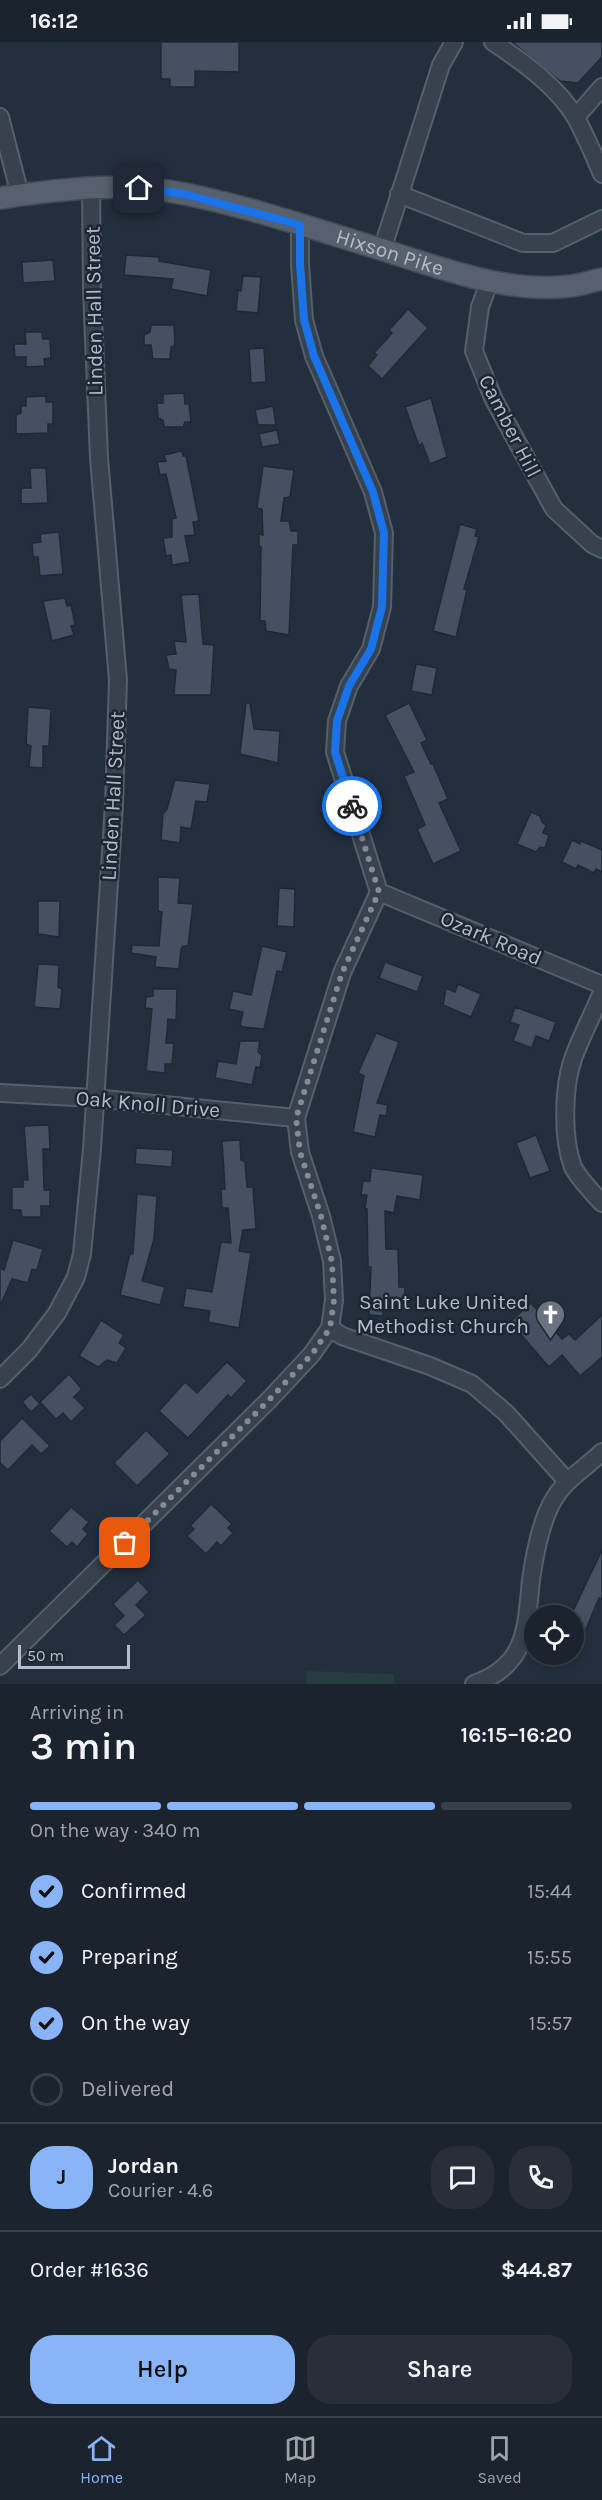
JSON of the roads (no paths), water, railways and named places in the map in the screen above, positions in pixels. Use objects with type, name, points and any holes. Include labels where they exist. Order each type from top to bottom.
[{"type":"main road","name":"Hixson Pike","points":[[10,196],[91,186],[139,188],[184,194],[300,225],[452,272],[490,280],[516,285],[571,286],[602,279]]},
{"type":"street","points":[[382,250],[441,65],[454,42]]},
{"type":"street","points":[[493,42],[525,65],[558,96],[576,117],[602,174]]},
{"type":"street","points":[[576,117],[602,87]]},
{"type":"street","points":[[0,117],[10,196]]},
{"type":"street","name":"Linden Hall Street","points":[[0,1379],[29,1350],[57,1313],[76,1277],[82,1254],[86,1221],[114,804],[118,680],[99,458],[92,291],[91,186]]},
{"type":"street","points":[[399,194],[523,243],[553,243],[602,219]]},
{"type":"street","points":[[0,1666],[269,1400],[312,1354],[330,1328],[334,1300],[332,1262],[321,1216],[300,1152],[296,1118],[342,973],[379,892],[335,752],[337,721],[349,686],[371,649],[382,607],[384,533],[373,492],[314,356],[304,320],[300,225]]},
{"type":"street","name":"Camber Hill","points":[[490,280],[480,307],[474,351],[494,400],[554,509],[591,544],[602,549]]},
{"type":"street","name":"Ozark Road","points":[[379,892],[602,985]]},
{"type":"street","points":[[602,992],[573,1058],[567,1092],[566,1120],[568,1143],[574,1167],[602,1203]]},
{"type":"street","name":"Oak Knoll Drive","points":[[0,1093],[94,1098],[296,1118]]},
{"type":"street","points":[[330,1328],[342,1335],[430,1366],[471,1384],[506,1413],[566,1480]]},
{"type":"street","points":[[474,1684],[503,1668],[517,1653],[528,1622],[531,1578],[548,1511],[566,1480],[602,1452]]},
{"type":"place","name":"Saint Luke United Methodist Church","points":[[550,1340]]}]
